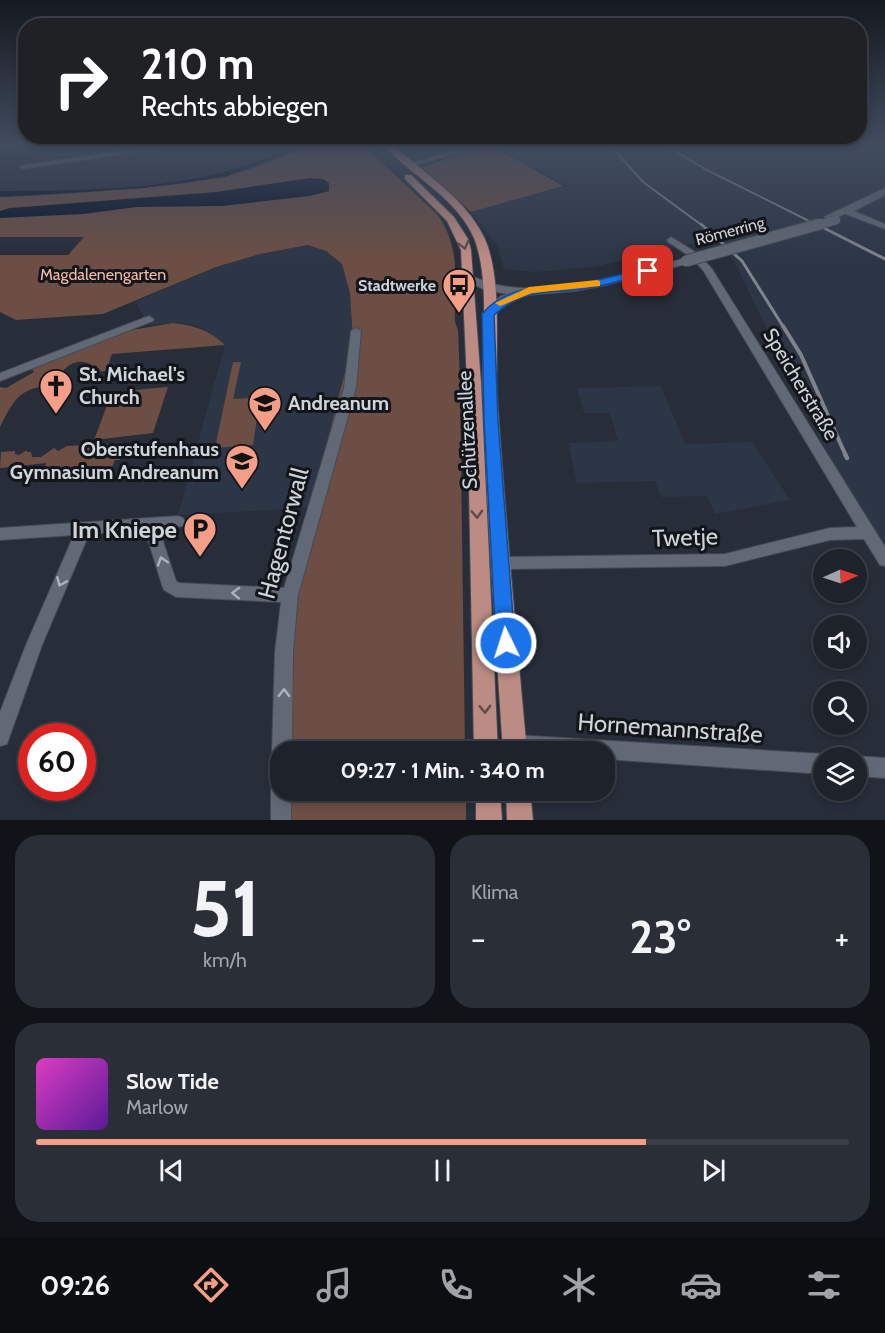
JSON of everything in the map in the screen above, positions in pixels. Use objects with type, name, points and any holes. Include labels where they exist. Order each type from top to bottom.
[{"type":"main road","name":"Schützenallee","points":[[416,182],[453,221],[465,246],[488,314],[489,381],[513,741]]},
{"type":"main road","name":"Schützenallee","points":[[428,182],[457,208],[474,229],[481,244],[476,283],[474,383],[486,741]]},
{"type":"main road","name":"Römerring","points":[[850,213],[885,190]]},
{"type":"main road","name":"Römerring","points":[[476,283],[529,290],[588,285],[833,218],[885,200]]},
{"type":"main road","name":"Römerring","points":[[476,283],[577,278],[684,258]]},
{"type":"main road","points":[[488,314],[505,299],[529,290]]},
{"type":"main road","points":[[488,801],[489,820]]},
{"type":"main road","points":[[519,801],[520,820]]},
{"type":"street","points":[[850,213],[885,226]]},
{"type":"street","name":"Speicherstraße","points":[[671,240],[694,255],[707,268],[885,560]]},
{"type":"street","points":[[0,377],[65,350],[148,320]]},
{"type":"street","name":"Hagentorwall","points":[[282,741],[284,652],[290,595],[350,388],[356,331]]},
{"type":"street","points":[[0,534],[178,522]]},
{"type":"street","points":[[150,524],[170,585],[176,590],[290,595]]},
{"type":"street","points":[[0,737],[34,645],[84,528]]},
{"type":"street","name":"Twetje","points":[[500,563],[725,560],[831,534],[868,533]]},
{"type":"street","name":"Hornemannstraße","points":[[615,753],[813,763]]},
{"type":"street","points":[[867,767],[885,768]]},
{"type":"street","points":[[281,820],[282,801]]},
{"type":"shaded area","points":[[186,182],[144,188],[0,197],[0,191],[112,189]]},
{"type":"shaded area","points":[[281,182],[329,183],[329,191],[310,196],[222,206],[137,207],[83,214],[0,218],[0,211],[10,208],[216,192]]},
{"type":"shaded area","points":[[561,182],[885,182],[885,562],[861,523],[734,261],[717,238],[594,267],[535,272],[504,269],[497,246],[471,212],[568,186]]},
{"type":"shaded area","name":"Andreanum","points":[[309,245],[326,251],[342,264],[350,293],[353,341],[310,508],[178,515],[225,345],[207,331],[193,324],[149,325],[135,302],[216,267],[260,254]]},
{"type":"shaded area","points":[[661,386],[685,444],[752,442],[790,500],[715,514],[707,496],[661,497],[655,481],[577,483],[568,443],[618,441],[610,413],[584,413],[577,388]]},
{"type":"green space","name":"Magdalenengarten","points":[[187,182],[403,182],[438,215],[451,241],[455,267],[455,322],[458,330],[460,382],[465,741],[284,741],[283,646],[310,508],[353,341],[350,293],[342,264],[326,251],[308,245],[260,254],[216,267],[103,314],[16,320],[0,312],[0,255],[68,255],[84,237],[0,237],[0,197]]},
{"type":"green space","points":[[439,182],[556,182],[563,186],[471,212]]},
{"type":"green space","points":[[173,323],[201,329],[225,345],[112,354],[106,371],[92,372],[92,365],[85,362],[74,363],[64,369],[54,385],[42,386],[20,396],[0,427],[0,387],[6,388],[34,372],[31,368],[132,330]]},
{"type":"green space","points":[[233,362],[241,362],[233,399],[250,398],[249,405],[259,405],[253,445],[215,448]]},
{"type":"green space","points":[[168,387],[153,433],[94,440],[112,392]]},
{"type":"green space","points":[[126,443],[120,460],[115,460],[110,472],[99,472],[100,469],[42,473],[46,463],[0,468],[1,452],[15,451],[15,454],[19,455],[27,450],[31,452],[32,457],[41,457],[54,448],[58,451],[67,446]]},
{"type":"green space","points":[[285,801],[466,801],[466,820],[285,820]]},
{"type":"railway","points":[[643,182],[703,226]]},
{"type":"railway","points":[[732,182],[819,226]]},
{"type":"railway","points":[[701,224],[742,261],[784,328]]},
{"type":"railway","points":[[816,224],[885,259]]},
{"type":"railway","points":[[783,326],[801,355],[846,456]]},
{"type":"slow traffic","points":[[500,303],[529,290],[569,288],[597,283]]},
{"type":"place","name":"Stadtwerke","points":[[459,314]]},
{"type":"place","name":"St. Michael's Church","points":[[56,415]]},
{"type":"place","name":"Andreanum","points":[[265,432]]},
{"type":"place","name":"Oberstufenhaus Gymnasium Andreanum","points":[[242,490]]},
{"type":"place","name":"Im Kniepe","points":[[200,558]]},
{"type":"route","points":[[506,643],[491,420],[488,314],[505,299],[529,290],[588,285],[648,271]]}]
